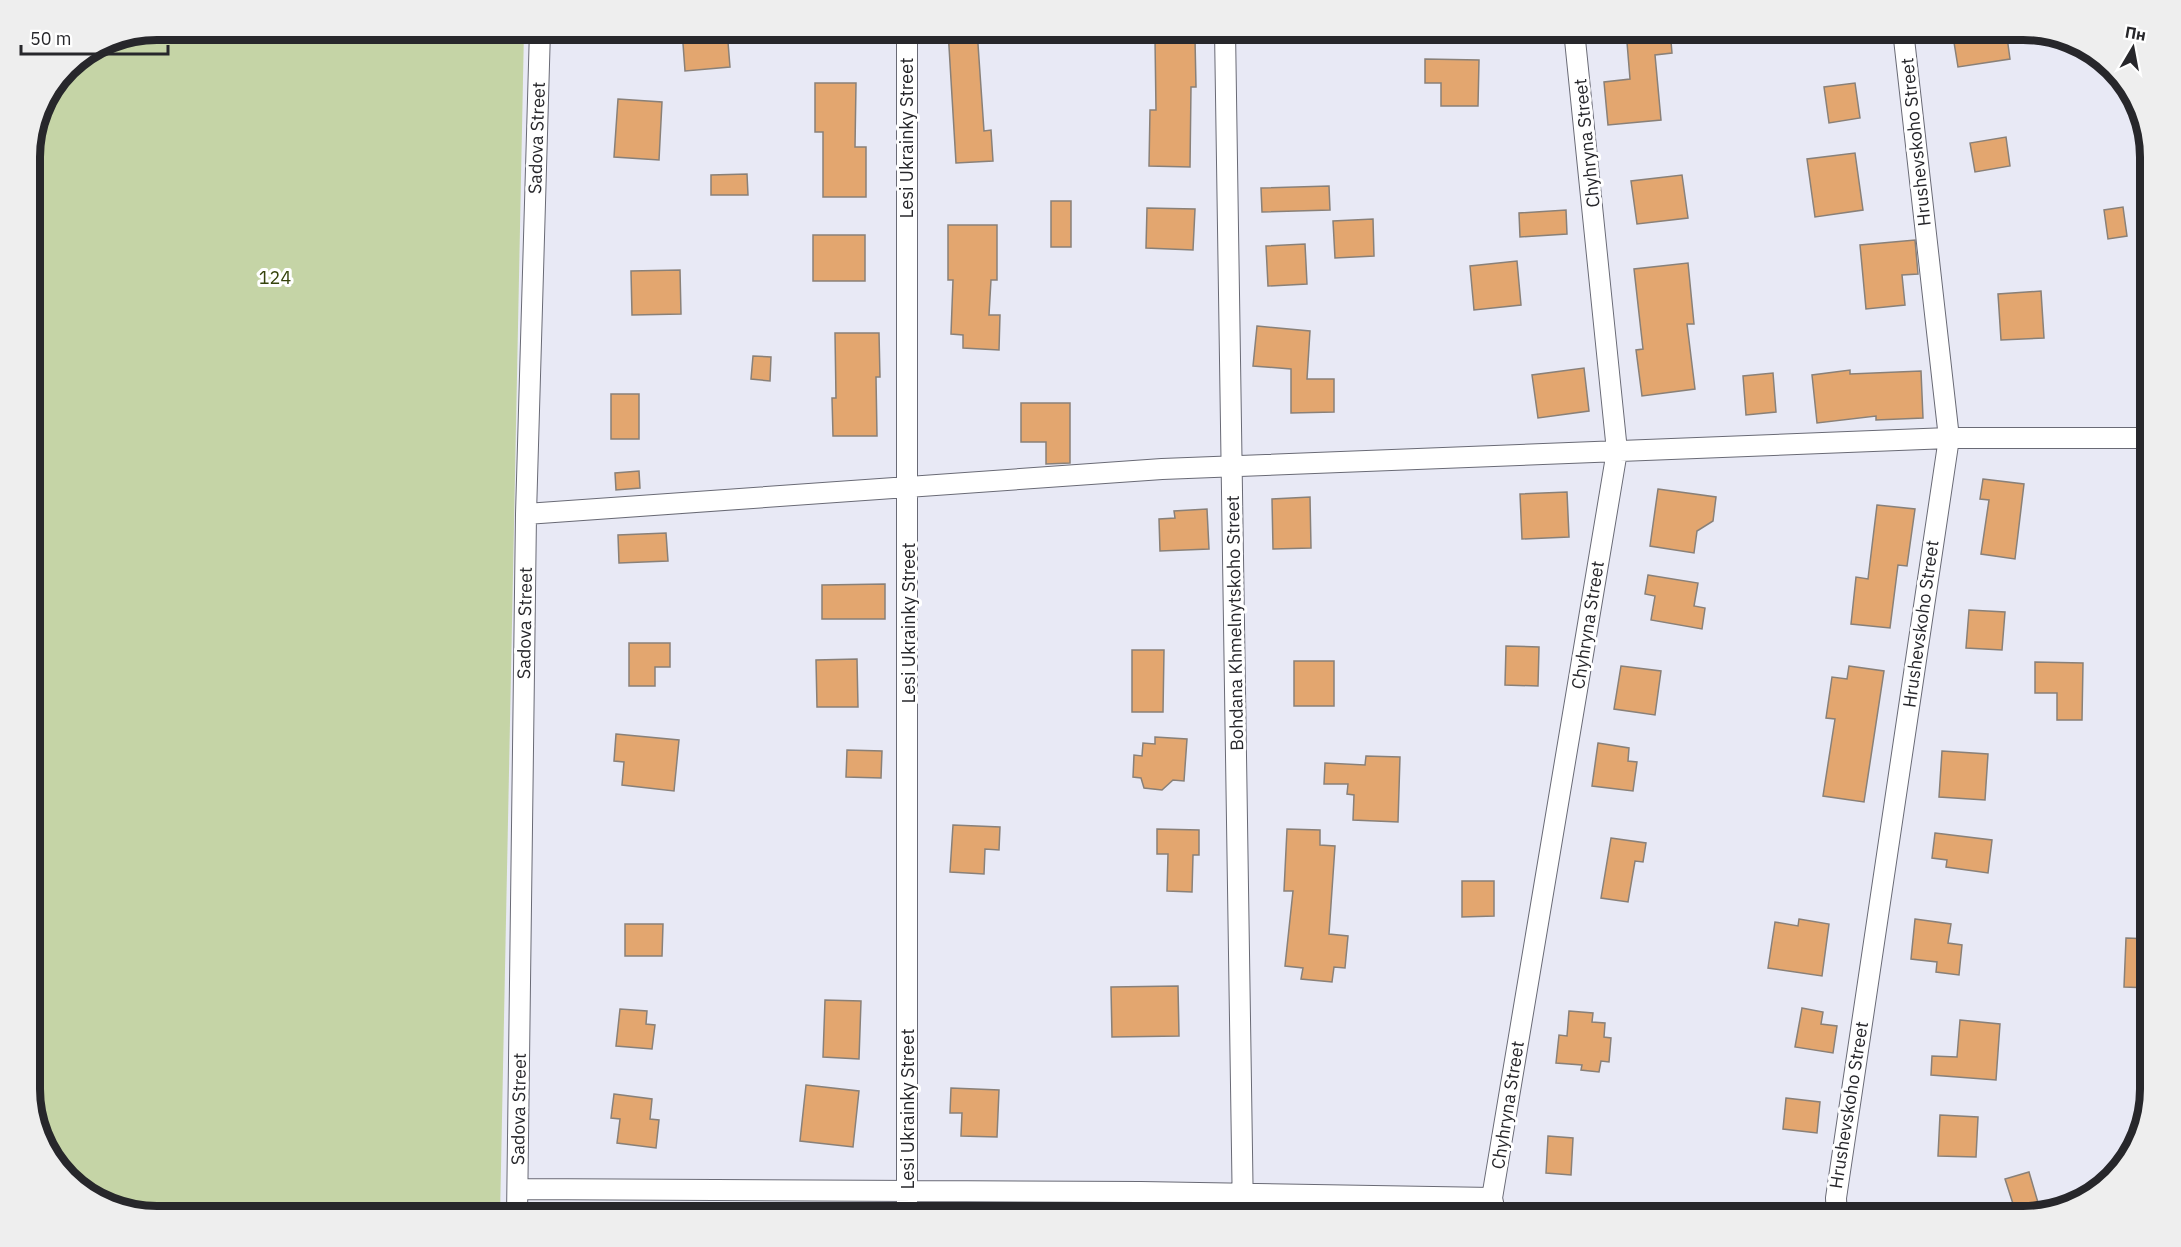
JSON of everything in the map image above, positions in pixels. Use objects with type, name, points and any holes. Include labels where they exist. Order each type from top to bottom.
[{"type":"street","name":"Bohdana Khmelnytskoho Street","points":[[1225,40],[1243,1206]]},
{"type":"street","name":"Chyhryna Street","points":[[1494,1206],[1617,451],[1575,40]]},
{"type":"street","name":"Hrushevskoho Street","points":[[1836,1206],[1949,438],[1904,40]]},
{"type":"street","name":"Sadova Street","points":[[517,1206],[526,514],[540,41]]},
{"type":"street","name":"Lesi Ukrainky Street","points":[[907,41],[909,485],[907,1206]]},
{"type":"street","points":[[526,514],[909,485],[1233,466],[1949,438],[2140,438]]},
{"type":"street","points":[[518,1189],[1243,1195],[1473,1206]]},
{"type":"green space","name":"124","points":[[149,41],[524,41],[500,1206],[142,1206],[112,1198],[80,1178],[60,1155],[47,1127],[41,1098],[41,142],[49,112],[60,92],[80,69],[112,49],[127,44]]},
{"type":"building","points":[[1155,40],[1195,40],[1196,87],[1191,87],[1190,167],[1149,166],[1150,110],[1156,110]]},
{"type":"building","points":[[1627,40],[1671,40],[1672,53],[1655,55],[1661,120],[1608,125],[1604,82],[1630,79]]},
{"type":"building","points":[[1954,40],[2007,40],[2010,59],[1958,67]]},
{"type":"building","points":[[683,41],[728,41],[730,67],[685,71]]},
{"type":"building","points":[[949,41],[978,41],[984,131],[991,130],[993,161],[956,163]]},
{"type":"building","points":[[1425,59],[1479,60],[1478,106],[1441,106],[1441,83],[1425,83]]},
{"type":"building","points":[[815,83],[856,83],[855,147],[866,147],[866,197],[823,197],[823,132],[815,132]]},
{"type":"building","points":[[1855,83],[1860,118],[1829,123],[1824,87]]},
{"type":"building","points":[[618,99],[662,102],[659,160],[614,157]]},
{"type":"building","points":[[2006,137],[2010,166],[1975,172],[1970,143]]},
{"type":"building","points":[[1855,153],[1863,210],[1815,217],[1807,159]]},
{"type":"building","points":[[747,174],[748,195],[711,195],[711,175]]},
{"type":"building","points":[[1682,175],[1688,218],[1637,224],[1631,181]]},
{"type":"building","points":[[1329,186],[1330,210],[1262,212],[1261,188]]},
{"type":"building","points":[[1051,201],[1071,201],[1071,247],[1051,247]]},
{"type":"building","points":[[2123,207],[2127,236],[2108,239],[2104,210]]},
{"type":"building","points":[[1147,208],[1195,209],[1193,250],[1146,248]]},
{"type":"building","points":[[1566,210],[1567,234],[1520,237],[1519,213]]},
{"type":"building","points":[[1373,219],[1374,256],[1335,258],[1333,221]]},
{"type":"building","points":[[948,225],[997,225],[997,280],[991,280],[989,315],[1000,315],[999,350],[963,348],[963,335],[951,334],[953,280],[948,280]]},
{"type":"building","points":[[813,235],[865,235],[865,281],[813,281]]},
{"type":"building","points":[[1915,240],[1918,274],[1902,275],[1905,305],[1866,309],[1860,245]]},
{"type":"building","points":[[1305,244],[1307,284],[1268,286],[1266,246]]},
{"type":"building","points":[[1517,261],[1521,305],[1474,310],[1470,266]]},
{"type":"building","points":[[1688,263],[1694,324],[1687,324],[1695,389],[1642,396],[1636,350],[1643,349],[1634,269]]},
{"type":"building","points":[[680,270],[681,314],[632,315],[631,271]]},
{"type":"building","points":[[2041,291],[2044,338],[2001,340],[1998,294]]},
{"type":"building","points":[[1257,326],[1310,331],[1307,379],[1334,379],[1334,412],[1291,413],[1291,369],[1253,366]]},
{"type":"building","points":[[835,333],[879,333],[880,377],[876,377],[877,436],[833,436],[832,398],[836,398]]},
{"type":"building","points":[[753,356],[771,357],[770,381],[751,379]]},
{"type":"building","points":[[1584,368],[1589,411],[1538,418],[1532,375]]},
{"type":"building","points":[[1850,370],[1850,374],[1921,371],[1923,418],[1876,420],[1876,416],[1817,423],[1812,375]]},
{"type":"building","points":[[1773,373],[1776,412],[1746,415],[1743,376]]},
{"type":"building","points":[[611,394],[639,394],[639,439],[611,439]]},
{"type":"building","points":[[1021,403],[1070,403],[1070,463],[1046,464],[1046,442],[1021,442]]},
{"type":"building","points":[[639,471],[640,488],[616,490],[615,473]]},
{"type":"building","points":[[1983,479],[2024,484],[2015,559],[1981,554],[1989,500],[1980,499]]},
{"type":"building","points":[[1658,489],[1716,497],[1713,521],[1697,531],[1694,553],[1650,546]]},
{"type":"building","points":[[1567,492],[1569,537],[1522,539],[1520,494]]},
{"type":"building","points":[[1310,497],[1311,548],[1273,549],[1272,499]]},
{"type":"building","points":[[1877,505],[1915,509],[1907,566],[1898,565],[1890,628],[1851,624],[1856,577],[1868,579]]},
{"type":"building","points":[[1207,509],[1209,549],[1160,551],[1159,519],[1175,518],[1174,511]]},
{"type":"building","points":[[666,533],[668,561],[619,563],[618,535]]},
{"type":"building","points":[[1648,575],[1698,583],[1694,606],[1705,608],[1702,629],[1651,620],[1655,596],[1645,594]]},
{"type":"building","points":[[885,584],[885,619],[822,619],[822,585]]},
{"type":"building","points":[[1969,610],[2005,612],[2002,650],[1966,648]]},
{"type":"building","points":[[629,643],[670,643],[670,667],[655,667],[655,686],[629,686]]},
{"type":"building","points":[[1506,646],[1539,647],[1538,686],[1505,685]]},
{"type":"building","points":[[1132,650],[1164,650],[1163,712],[1132,712]]},
{"type":"building","points":[[857,659],[858,707],[817,707],[816,660]]},
{"type":"building","points":[[1294,661],[1334,661],[1334,706],[1294,706]]},
{"type":"building","points":[[2035,662],[2083,663],[2082,720],[2057,720],[2057,693],[2035,693]]},
{"type":"building","points":[[1621,666],[1661,671],[1655,715],[1614,709]]},
{"type":"building","points":[[1849,666],[1884,671],[1864,802],[1823,796],[1835,719],[1826,718],[1832,677],[1847,679]]},
{"type":"building","points":[[616,734],[679,740],[674,791],[622,785],[624,762],[614,761]]},
{"type":"building","points":[[1155,737],[1187,739],[1184,781],[1173,780],[1162,790],[1144,788],[1141,778],[1133,777],[1134,755],[1142,756],[1143,743],[1155,744]]},
{"type":"building","points":[[1598,743],[1629,748],[1628,761],[1637,762],[1633,791],[1592,786]]},
{"type":"building","points":[[847,750],[882,751],[881,778],[846,777]]},
{"type":"building","points":[[1942,751],[1988,754],[1985,800],[1939,797]]},
{"type":"building","points":[[1366,756],[1400,757],[1398,822],[1353,820],[1354,795],[1347,794],[1348,784],[1324,784],[1325,763],[1365,765]]},
{"type":"building","points":[[953,825],[1000,827],[999,850],[985,849],[984,874],[950,872]]},
{"type":"building","points":[[1157,829],[1199,830],[1199,855],[1193,855],[1192,892],[1167,891],[1168,854],[1157,854]]},
{"type":"building","points":[[1287,829],[1320,830],[1320,845],[1335,846],[1329,934],[1348,936],[1345,968],[1334,967],[1332,982],[1301,979],[1303,968],[1285,966],[1293,891],[1284,891]]},
{"type":"building","points":[[1935,833],[1992,840],[1988,873],[1946,867],[1947,860],[1932,858]]},
{"type":"building","points":[[1611,838],[1646,843],[1643,862],[1635,861],[1628,902],[1601,898]]},
{"type":"building","points":[[1462,881],[1494,881],[1494,916],[1462,917]]},
{"type":"building","points":[[1799,919],[1829,924],[1822,976],[1768,968],[1775,922],[1798,926]]},
{"type":"building","points":[[1915,919],[1951,924],[1948,943],[1962,945],[1959,975],[1936,972],[1937,962],[1911,959]]},
{"type":"building","points":[[625,924],[663,924],[662,956],[625,956]]},
{"type":"building","points":[[2126,938],[2140,939],[2140,988],[2124,987]]},
{"type":"building","points":[[1178,986],[1179,1036],[1112,1037],[1111,987]]},
{"type":"building","points":[[825,1000],[861,1001],[859,1059],[823,1057]]},
{"type":"building","points":[[1802,1008],[1823,1012],[1821,1024],[1837,1026],[1833,1053],[1795,1047]]},
{"type":"building","points":[[620,1009],[647,1011],[646,1024],[655,1025],[652,1049],[616,1046]]},
{"type":"building","points":[[1569,1011],[1593,1013],[1592,1022],[1605,1023],[1604,1037],[1611,1038],[1609,1062],[1601,1061],[1599,1072],[1581,1070],[1582,1065],[1556,1063],[1559,1035],[1567,1036]]},
{"type":"building","points":[[1960,1020],[2000,1024],[1996,1080],[1931,1075],[1932,1056],[1957,1057]]},
{"type":"building","points":[[806,1085],[859,1091],[853,1147],[800,1141]]},
{"type":"building","points":[[951,1088],[999,1090],[997,1137],[961,1136],[962,1113],[950,1113]]},
{"type":"building","points":[[614,1094],[652,1099],[650,1119],[659,1120],[656,1148],[617,1143],[620,1119],[611,1118]]},
{"type":"building","points":[[1786,1098],[1820,1102],[1817,1133],[1783,1129]]},
{"type":"building","points":[[1940,1115],[1978,1117],[1976,1157],[1938,1156]]},
{"type":"building","points":[[1548,1136],[1573,1138],[1571,1175],[1546,1173]]},
{"type":"building","points":[[2029,1172],[2039,1206],[2014,1206],[2005,1179]]}]
